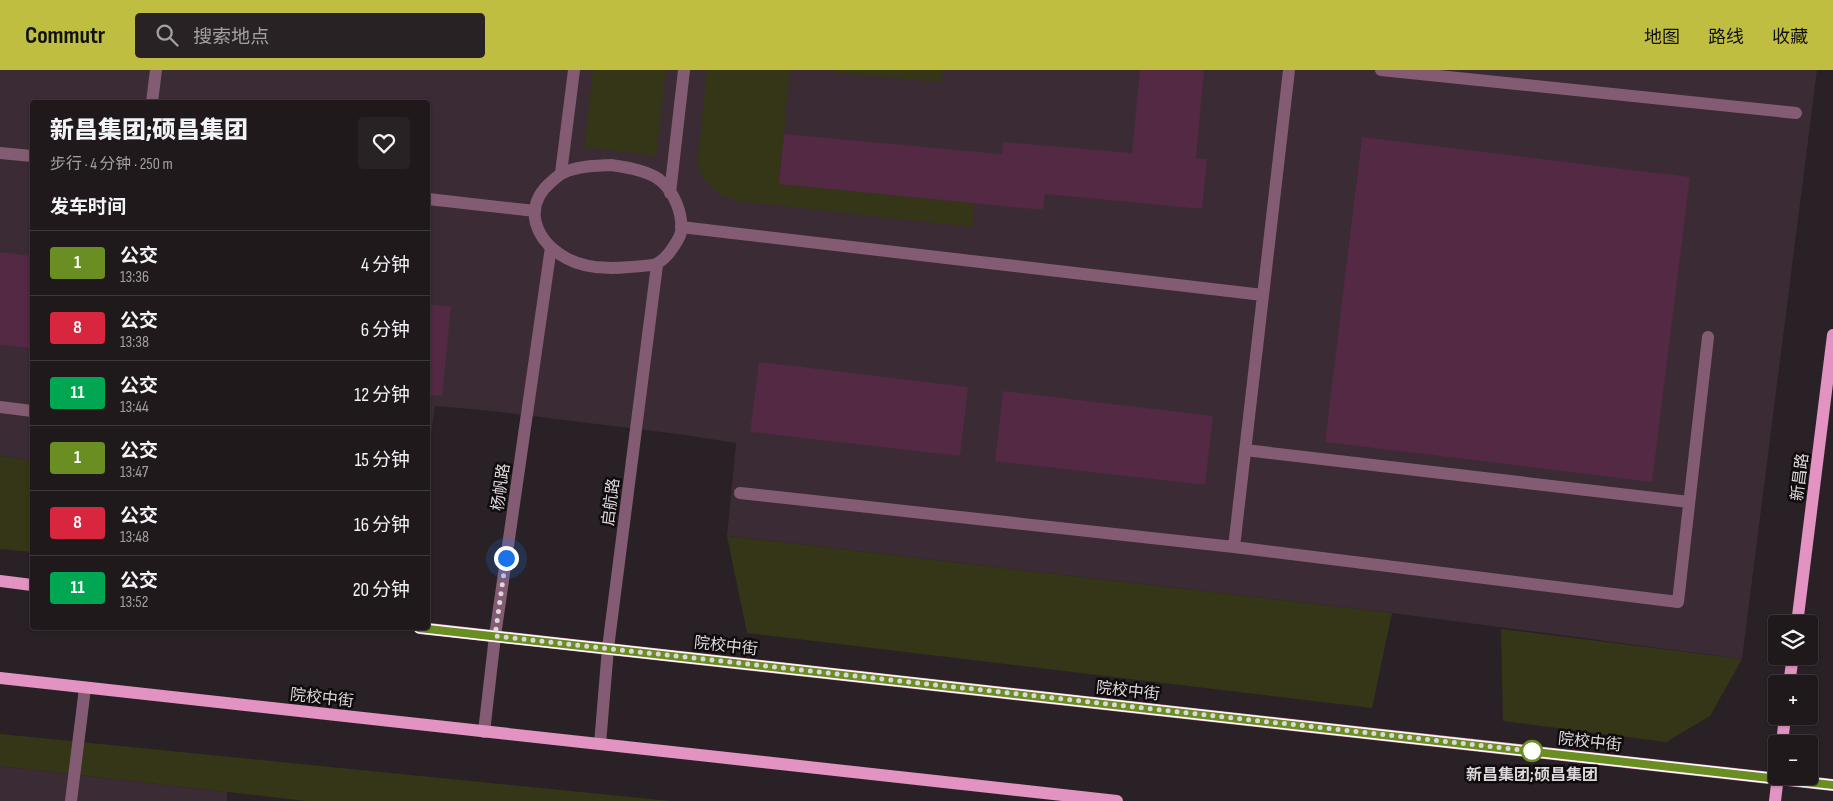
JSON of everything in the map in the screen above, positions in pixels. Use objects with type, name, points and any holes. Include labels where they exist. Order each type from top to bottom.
[{"type":"main road","name":"新昌路","points":[[1798,615],[1833,335]]},
{"type":"main road","points":[[0,581],[30,584]]},
{"type":"main road","name":"院校中街","points":[[430,629],[1768,776]]},
{"type":"main road","name":"院校中街","points":[[0,678],[1117,801]]},
{"type":"main road","name":"院校中街","points":[[1818,783],[1833,785]]},
{"type":"main road","points":[[1775,801],[1777,785]]},
{"type":"lane","points":[[152,100],[156,70]]},
{"type":"lane","points":[[561,173],[574,70]]},
{"type":"lane","points":[[670,193],[684,70]]},
{"type":"lane","points":[[1234,547],[1288,70]]},
{"type":"lane","points":[[1381,70],[1796,113]]},
{"type":"lane","points":[[0,152],[30,156]]},
{"type":"lane","points":[[611,165],[627,167],[661,181],[670,193],[682,216],[681,234],[670,251],[657,264],[628,268],[593,267],[567,259],[544,242],[534,221],[536,203],[543,189],[561,173],[585,166],[611,165]]},
{"type":"lane","points":[[430,199],[535,211]]},
{"type":"lane","points":[[681,227],[1263,295]]},
{"type":"lane","name":"杨帆路","points":[[484,732],[495,636],[551,247]]},
{"type":"lane","name":"启航路","points":[[600,744],[608,648],[657,264]]},
{"type":"lane","points":[[740,493],[1234,547],[1678,602],[1708,337]]},
{"type":"lane","points":[[0,407],[30,411]]},
{"type":"lane","points":[[1246,450],[1689,502]]},
{"type":"lane","points":[[71,801],[85,688]]},
{"type":"shaded area","points":[[0,70],[1817,70],[1742,659],[1392,613],[727,536],[736,443],[493,411],[435,406],[430,442],[430,100],[30,100],[30,460],[0,456]]},
{"type":"shaded area","points":[[593,70],[666,70],[656,156],[584,147]]},
{"type":"shaded area","points":[[707,70],[790,70],[779,184],[975,203],[972,227],[738,201],[720,195],[705,181],[697,166]]},
{"type":"shaded area","points":[[836,70],[943,70],[941,82],[835,73]]},
{"type":"shaded area","points":[[0,456],[30,460],[30,552],[0,549]]},
{"type":"shaded area","points":[[727,536],[1392,613],[1372,708],[747,633]]},
{"type":"shaded area","points":[[1501,629],[1742,659],[1710,716],[1666,742],[1503,721]]},
{"type":"shaded area","points":[[0,734],[671,801],[306,801],[0,766]]},
{"type":"shaded area","points":[[0,766],[227,792],[227,801],[0,801]]},
{"type":"building","points":[[1140,70],[1204,70],[1196,158],[1207,159],[1202,209],[1045,194],[1043,210],[779,184],[784,134],[1002,154],[1003,142],[1132,153]]},
{"type":"building","points":[[1362,137],[1690,177],[1652,482],[1325,442]]},
{"type":"building","points":[[0,252],[30,256],[30,348],[0,345]]},
{"type":"building","points":[[430,304],[451,307],[442,396],[430,395]]},
{"type":"building","points":[[759,362],[968,387],[960,456],[750,432]]},
{"type":"building","points":[[1003,391],[1213,416],[1205,485],[995,461]]},
{"type":"bus line","name":"1","points":[[430,629],[1833,785]]},
{"type":"place","name":"新昌集团;硕昌集团","points":[[1532,751]]},
{"type":"route","points":[[506,558],[495,636],[1540,752],[1532,751]]}]
